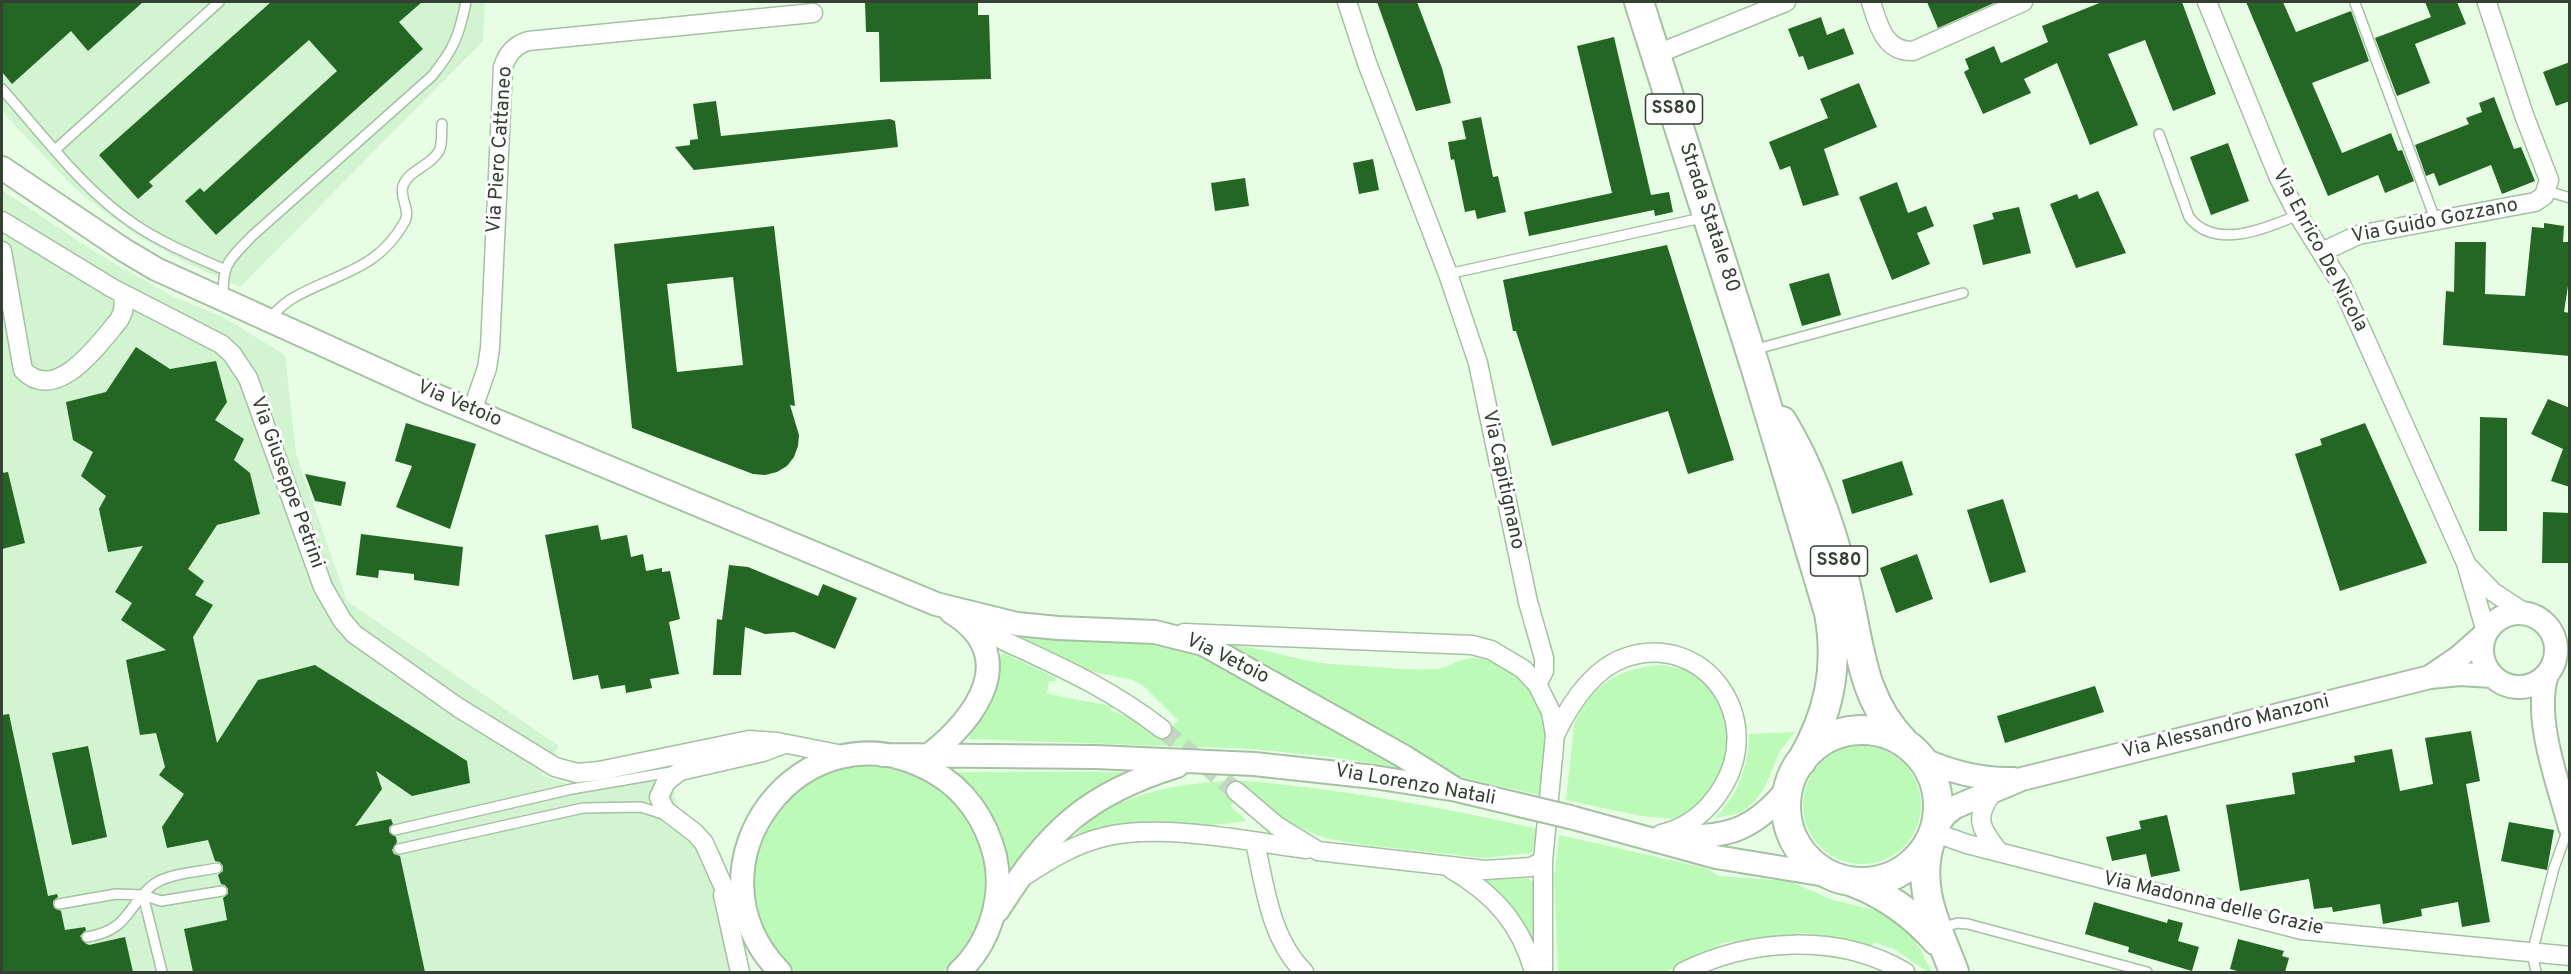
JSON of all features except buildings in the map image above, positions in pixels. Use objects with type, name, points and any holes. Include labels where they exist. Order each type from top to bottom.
[{"type":"main road","name":"Strada Statale 80","points":[[1640,2],[1822,585],[1833,639],[1833,674],[1826,709],[1801,762]]},
{"type":"main road","name":"Strada Statale 80","points":[[1753,358],[1770,400],[1799,449],[1825,515],[1845,583],[1861,660],[1873,699],[1888,724],[1918,756]]},
{"type":"main road","name":"SS80","points":[[1859,731],[1888,736],[1901,742],[1918,756],[1932,777],[1937,795],[1937,814],[1927,852],[1925,880],[1929,907],[1945,952],[1911,915],[1885,897],[1807,859],[1793,838],[1786,813],[1788,788],[1801,762],[1810,751],[1827,740],[1859,731]]},
{"type":"main road","name":"SS80","points":[[1842,878],[1878,880],[1899,872],[1920,855],[1933,832]]},
{"type":"street","name":"Via Capitignano","points":[[1347,2],[1367,63],[1448,274],[1478,363],[1528,602],[1544,658],[1544,671],[1538,684]]},
{"type":"street","points":[[1657,54],[1786,2]]},
{"type":"street","points":[[1870,2],[1880,30],[1888,42],[1904,51],[1913,51],[2023,2]]},
{"type":"street","name":"Via Enrico De Nicola","points":[[2207,2],[2279,178],[2348,300],[2466,563],[2486,633]]},
{"type":"street","points":[[2487,3],[2524,116],[2547,172],[2549,180],[2547,191]]},
{"type":"street","name":"Via Piero Cattaneo","points":[[472,411],[487,368],[490,348],[503,67],[509,53],[528,41],[813,13]]},
{"type":"street","name":"Via Vetoio","points":[[2,165],[124,250],[156,269],[472,411],[936,604],[986,618],[1037,626],[1155,632],[1182,637],[1211,648],[1403,756],[1456,790]]},
{"type":"street","name":"Via Guido Gozzano","points":[[2322,252],[2352,236],[2535,202],[2547,191]]},
{"type":"street","name":"Via Giuseppe Petrini","points":[[2,221],[124,295],[207,336],[232,354],[248,378],[323,587],[342,620],[354,634],[459,708],[555,766],[577,773],[749,740],[785,743],[848,756]]},
{"type":"street","points":[[24,235],[12,233],[6,237],[2,243],[2,251],[23,370],[38,381],[54,380],[72,370],[119,320],[123,312],[124,295]]},
{"type":"street","name":"Via Enrico De Nicola","points":[[2466,563],[2493,592],[2531,616]]},
{"type":"street","name":"Via Vetoio","points":[[929,754],[967,720],[981,697],[987,670],[984,649],[974,630],[936,604]]},
{"type":"street","points":[[2545,730],[2530,707],[2486,666],[2482,654],[2486,633],[2493,623],[2504,616],[2531,616],[2570,626]]},
{"type":"street","points":[[2531,616],[2547,625],[2554,639],[2556,666],[2543,701],[2545,730],[2569,826]]},
{"type":"street","points":[[965,622],[1084,677],[1129,704],[1162,729]]},
{"type":"street","points":[[1155,632],[1472,645],[1491,650],[1523,669],[1538,684],[1551,712],[1555,735],[1543,861],[1543,972]]},
{"type":"street","name":"Via Alessandro Manzoni","points":[[2430,677],[2459,657],[2486,633]]},
{"type":"street","points":[[1555,735],[1574,700],[1605,669],[1623,659],[1642,654],[1660,654],[1679,658],[1699,667],[1716,680],[1734,713],[1738,731],[1738,749],[1733,767],[1717,797],[1705,810],[1675,830],[1645,835]]},
{"type":"street","points":[[2499,680],[2513,687],[2528,686],[2556,666]]},
{"type":"street","name":"Via Alessandro Manzoni","points":[[1933,832],[1950,810],[2022,779],[2430,677],[2460,674],[2499,680]]},
{"type":"street","points":[[780,972],[759,946],[719,878],[704,843],[665,810],[659,797],[666,782],[680,771],[763,752],[785,743]]},
{"type":"street","points":[[735,951],[745,909],[742,876],[745,851],[753,828],[766,807],[782,788],[802,773],[824,762],[848,756],[883,755],[913,762],[957,788],[982,820],[990,839],[997,868],[996,899],[992,919],[977,951],[963,970]]},
{"type":"street","name":"Via Lorenzo Natali","points":[[883,755],[1096,757],[1310,768],[1456,790],[1645,835],[1716,857],[1842,878]]},
{"type":"street","name":"Via Alessandro Manzoni","points":[[1918,756],[1951,771],[1973,776],[2022,779]]},
{"type":"street","name":"Via Lorenzo Natali","points":[[992,919],[1015,883],[1052,836],[1088,805],[1125,783],[1190,762]]},
{"type":"street","name":"Via Lorenzo Natali","points":[[1645,835],[1698,836],[1737,830],[1757,820],[1788,788]]},
{"type":"street","points":[[1236,791],[1277,826],[1318,850]]},
{"type":"street","points":[[1994,791],[1982,808],[1981,816],[1986,835],[1999,852]]},
{"type":"street","name":"Via Madonna delle Grazie","points":[[1933,832],[1999,852],[2302,930],[2570,956]]},
{"type":"street","points":[[1015,883],[1060,854],[1104,837],[1130,833],[1189,833],[1485,870],[1531,867],[1543,861]]},
{"type":"street","points":[[1255,842],[1270,912],[1281,941],[1293,962],[1304,972]]},
{"type":"street","points":[[1447,867],[1475,883],[1498,905],[1524,945],[1534,972]]},
{"type":"street","points":[[719,878],[740,972]]},
{"type":"street","points":[[1683,972],[1705,962],[1750,949],[1786,945],[1820,946],[1854,951],[1884,961],[1905,972]]},
{"type":"lane","points":[[56,149],[219,2]]},
{"type":"lane","points":[[223,300],[225,270],[252,237],[432,76],[450,54],[460,30],[466,2]]},
{"type":"lane","points":[[2355,3],[2435,219]]},
{"type":"lane","points":[[2,89],[92,190],[133,223],[168,244],[225,270]]},
{"type":"lane","points":[[266,320],[292,298],[361,267],[386,247],[407,219],[407,211],[401,198],[403,184],[414,173],[431,162],[440,150],[442,124]]},
{"type":"lane","points":[[2159,134],[2189,217],[2196,226],[2211,232],[2227,234],[2259,232],[2298,215]]},
{"type":"lane","points":[[2547,191],[2570,198]]},
{"type":"lane","points":[[1448,274],[1708,216]]},
{"type":"lane","points":[[1753,358],[1963,293]]},
{"type":"lane","points":[[395,830],[572,789],[680,771]]},
{"type":"lane","points":[[399,849],[583,807],[641,807],[676,820]]},
{"type":"lane","points":[[2536,972],[2532,953],[2554,868],[2569,826]]},
{"type":"lane","points":[[87,937],[102,934],[114,928],[155,883],[217,868]]},
{"type":"lane","points":[[59,904],[116,894],[166,901],[222,891]]},
{"type":"lane","points":[[143,896],[162,972]]},
{"type":"lane","points":[[1945,952],[1952,924],[1968,924],[2147,972]]},
{"type":"shaded area","points":[[2,2],[485,2],[483,41],[240,287],[185,262],[136,235],[102,210],[72,186],[2,111]]},
{"type":"shaded area","points":[[2,190],[95,252],[172,296],[223,317],[285,355],[296,454],[347,601],[559,746],[542,775],[570,785],[668,765],[678,810],[700,824],[721,853],[728,873],[749,972],[2,972]]},
{"type":"green space","points":[[1017,635],[1136,638],[1192,650],[1401,768],[1332,757],[1253,749],[969,739],[969,735],[992,700],[999,661],[1004,653],[1056,678],[1055,681],[1049,681],[1047,694],[1112,706],[1111,711],[1136,718],[1160,739],[1178,720],[1146,688],[1133,680],[1084,670],[1017,639]]},
{"type":"green space","points":[[1218,644],[1234,645],[1328,664],[1436,669],[1475,658],[1497,665],[1512,674],[1529,691],[1538,704],[1543,718],[1545,746],[1540,795],[1455,776]]},
{"type":"green space","points":[[1663,665],[1692,672],[1713,689],[1727,719],[1730,746],[1726,767],[1698,809],[1672,819],[1641,816],[1566,800],[1574,725],[1589,699],[1609,680],[1621,674],[1648,666]]},
{"type":"green space","points":[[1795,732],[1780,751],[1765,787],[1755,801],[1741,813],[1715,818],[1736,790],[1741,779],[1747,758],[1749,734]]},
{"type":"green space","points":[[1862,746],[1885,750],[1904,763],[1917,782],[1921,805],[1917,828],[1904,847],[1885,860],[1862,864],[1839,860],[1820,847],[1807,828],[1803,805],[1807,782],[1820,763],[1839,750]]},
{"type":"green space","points":[[864,766],[889,768],[908,773],[941,791],[962,813],[976,838],[984,866],[984,894],[977,923],[963,949],[942,972],[797,972],[776,951],[763,926],[753,880],[754,864],[757,849],[770,821],[790,797],[815,779],[833,771]]},
{"type":"green space","points":[[955,772],[1130,772],[1010,880],[1008,863],[995,819],[978,795]]},
{"type":"green space","points":[[1234,780],[1387,799],[1538,829],[1532,853],[1485,858],[1363,845],[1325,838],[1298,827],[1279,815],[1249,788],[1230,806],[1247,821],[1214,825],[1130,828],[1065,846],[1088,822],[1121,802],[1158,790]]},
{"type":"green space","points":[[1559,835],[1706,868],[1719,876],[1789,881],[1833,900],[1877,911],[1907,930],[1931,971],[1928,972],[1894,949],[1874,942],[1872,946],[1804,933],[1723,943],[1666,972],[1558,972],[1554,878]]},
{"type":"green space","points":[[1527,878],[1535,884],[1536,947],[1521,917],[1486,880]]},
{"type":"tunnel","points":[[1162,729],[1236,791]]}]
